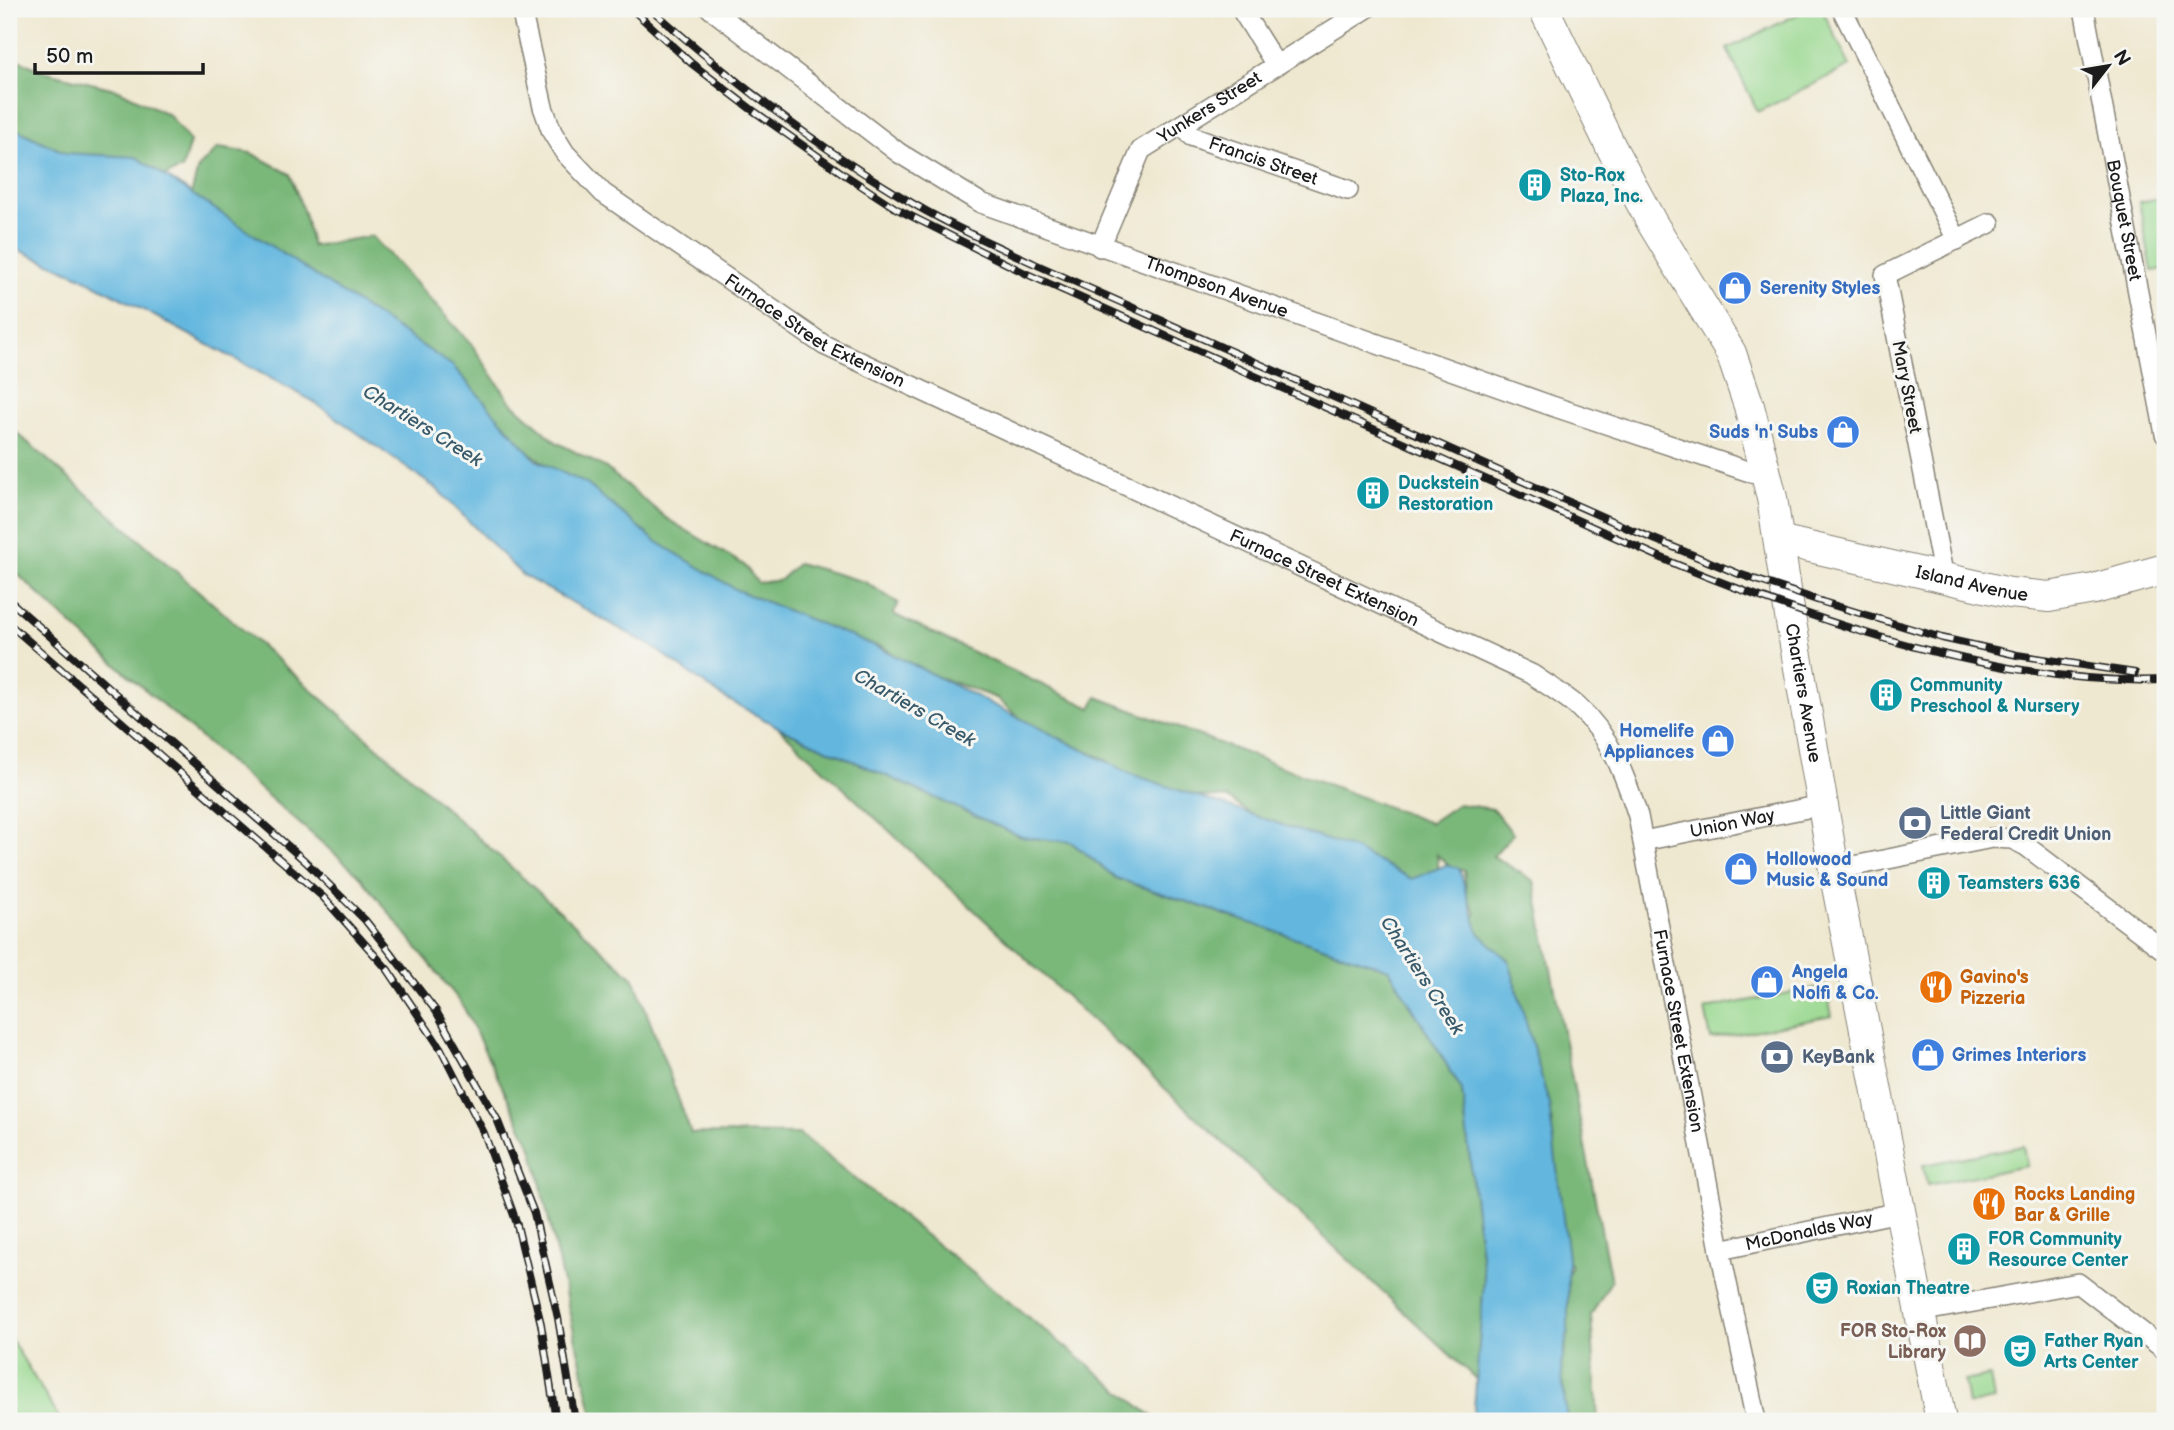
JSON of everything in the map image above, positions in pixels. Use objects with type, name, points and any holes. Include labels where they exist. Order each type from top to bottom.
[{"type":"main road","name":"Chartiers Avenue","points":[[1544,9],[1652,223],[1731,353],[1749,406],[1768,478],[1822,805],[1941,1421]]},
{"type":"main road","name":"Island Avenue","points":[[1779,540],[2010,593],[2049,597],[2094,589],[2165,569]]},
{"type":"street","name":"Furnace Street Extension","points":[[521,9],[534,73],[552,132],[565,153],[603,193],[824,345],[1531,674],[1577,706],[1606,738],[1629,786],[1643,841],[1720,1250],[1756,1421]]},
{"type":"street","name":"Thompson Avenue","points":[[711,9],[899,153],[981,203],[1536,400],[1768,478]]},
{"type":"street","points":[[1241,9],[1276,65]]},
{"type":"street","name":"Yunkers Street","points":[[1100,247],[1141,150],[1366,9]]},
{"type":"street","points":[[1842,9],[1957,240]]},
{"type":"street","name":"Bouquet Street","points":[[2084,9],[2165,434]]},
{"type":"street","name":"Francis Street","points":[[1183,124],[1191,136],[1348,190]]},
{"type":"street","name":"Mary Street","points":[[1944,578],[1885,275],[1990,223]]},
{"type":"street","name":"Union Way","points":[[1643,841],[1822,805]]},
{"type":"street","points":[[1834,870],[1992,838],[2012,839],[2026,846],[2165,951]]},
{"type":"street","name":"McDonalds Way","points":[[1720,1250],[1899,1212]]},
{"type":"street","points":[[1919,1312],[2078,1283],[2163,1344]]},
{"type":"green space","points":[[1808,9],[1822,9],[1850,66],[1758,112],[1727,49]]},
{"type":"green space","points":[[9,56],[43,71],[119,90],[169,115],[190,142],[182,169],[156,179],[89,169],[9,130]]},
{"type":"green space","points":[[218,148],[251,153],[290,174],[312,246],[372,236],[472,345],[510,401],[556,442],[606,468],[666,518],[744,565],[758,583],[780,580],[798,563],[865,582],[898,603],[893,614],[1091,708],[1097,697],[1430,823],[1458,804],[1493,809],[1513,834],[1493,856],[1534,881],[1611,1281],[1591,1315],[1598,1421],[1554,1421],[1564,1384],[1557,1363],[1565,1346],[1558,1328],[1565,1282],[1571,1267],[1563,1248],[1545,1150],[1553,1122],[1545,1112],[1533,1072],[1535,1054],[1525,1046],[1519,1020],[1525,1016],[1515,1004],[1509,959],[1494,955],[1471,925],[1476,912],[1467,897],[1464,870],[1454,870],[1437,855],[1440,881],[1434,889],[1275,830],[1227,798],[1148,793],[1105,759],[1032,728],[996,698],[913,668],[883,647],[856,643],[694,574],[494,426],[191,195],[198,168]]},
{"type":"green space","points":[[2165,197],[2165,269],[2152,271],[2139,202]]},
{"type":"green space","points":[[9,426],[382,751],[634,978],[691,1133],[799,1134],[1158,1421],[594,1421],[533,1150],[462,1004],[358,874],[89,641],[9,566]]},
{"type":"green space","points":[[778,727],[1022,837],[1071,842],[1116,878],[1389,969],[1462,1090],[1484,1281],[1477,1380]]},
{"type":"green space","points":[[1826,986],[1832,1016],[1711,1039],[1705,1009]]},
{"type":"green space","points":[[2023,1146],[2027,1166],[1927,1185],[1923,1165]]},
{"type":"green space","points":[[9,1336],[61,1421],[9,1421]]},
{"type":"green space","points":[[1990,1376],[1994,1400],[1968,1405],[1964,1381]]},
{"type":"water","name":"Chartiers Creek","points":[[9,126],[66,153],[136,157],[453,366],[536,460],[587,484],[654,540],[737,590],[882,649],[1131,774],[1354,849],[1412,879],[1446,865],[1459,868],[1479,933],[1509,961],[1549,1104],[1568,1258],[1568,1332],[1561,1366],[1567,1421],[1473,1421],[1484,1281],[1462,1090],[1389,969],[1116,878],[1071,842],[1022,837],[778,727],[723,697],[650,645],[522,575],[438,490],[311,400],[80,276],[9,246]]},
{"type":"railway","points":[[632,9],[691,63],[751,109],[897,209],[1027,274],[1673,563],[1790,608],[1851,628],[1977,662],[2040,673],[2103,679],[2165,680]]},
{"type":"railway","points":[[651,9],[741,85],[836,155],[934,215],[1035,264],[1632,530],[1739,574],[1942,638],[2017,655],[2135,673]]},
{"type":"railway","points":[[9,600],[305,861],[365,920],[436,1011],[497,1119],[534,1213],[558,1318],[575,1421]]},
{"type":"railway","points":[[9,624],[323,897],[388,970],[441,1049],[484,1133],[516,1221],[541,1324],[556,1421]]},
{"type":"place","name":"Sto-Rox Plaza, Inc.","points":[[1535,185]]},
{"type":"place","name":"Serenity Styles","points":[[1735,288]]},
{"type":"place","name":"Suds 'n' Subs","points":[[1843,432]]},
{"type":"place","name":"Duckstein Restoration","points":[[1373,493]]},
{"type":"place","name":"Community Preschool & Nursery","points":[[1886,695]]},
{"type":"place","name":"Homelife Appliances","points":[[1718,741]]},
{"type":"place","name":"Little Giant Federal Credit Union","points":[[1915,823]]},
{"type":"place","name":"Hollowood Music & Sound","points":[[1741,869]]},
{"type":"place","name":"Teamsters 636","points":[[1934,883]]},
{"type":"place","name":"Angela Nolfi & Co.","points":[[1767,982]]},
{"type":"place","name":"Gavino's Pizzeria","points":[[1936,987]]},
{"type":"place","name":"Grimes Interiors","points":[[1928,1055]]},
{"type":"place","name":"KeyBank","points":[[1777,1057]]},
{"type":"place","name":"Rocks Landing Bar & Grille","points":[[1989,1204]]},
{"type":"place","name":"FOR Community Resource Center","points":[[1964,1249]]},
{"type":"place","name":"Roxian Theatre","points":[[1822,1288]]},
{"type":"place","name":"FOR Sto-Rox Library","points":[[1970,1341]]},
{"type":"place","name":"Father Ryan Arts Center","points":[[2020,1351]]}]
